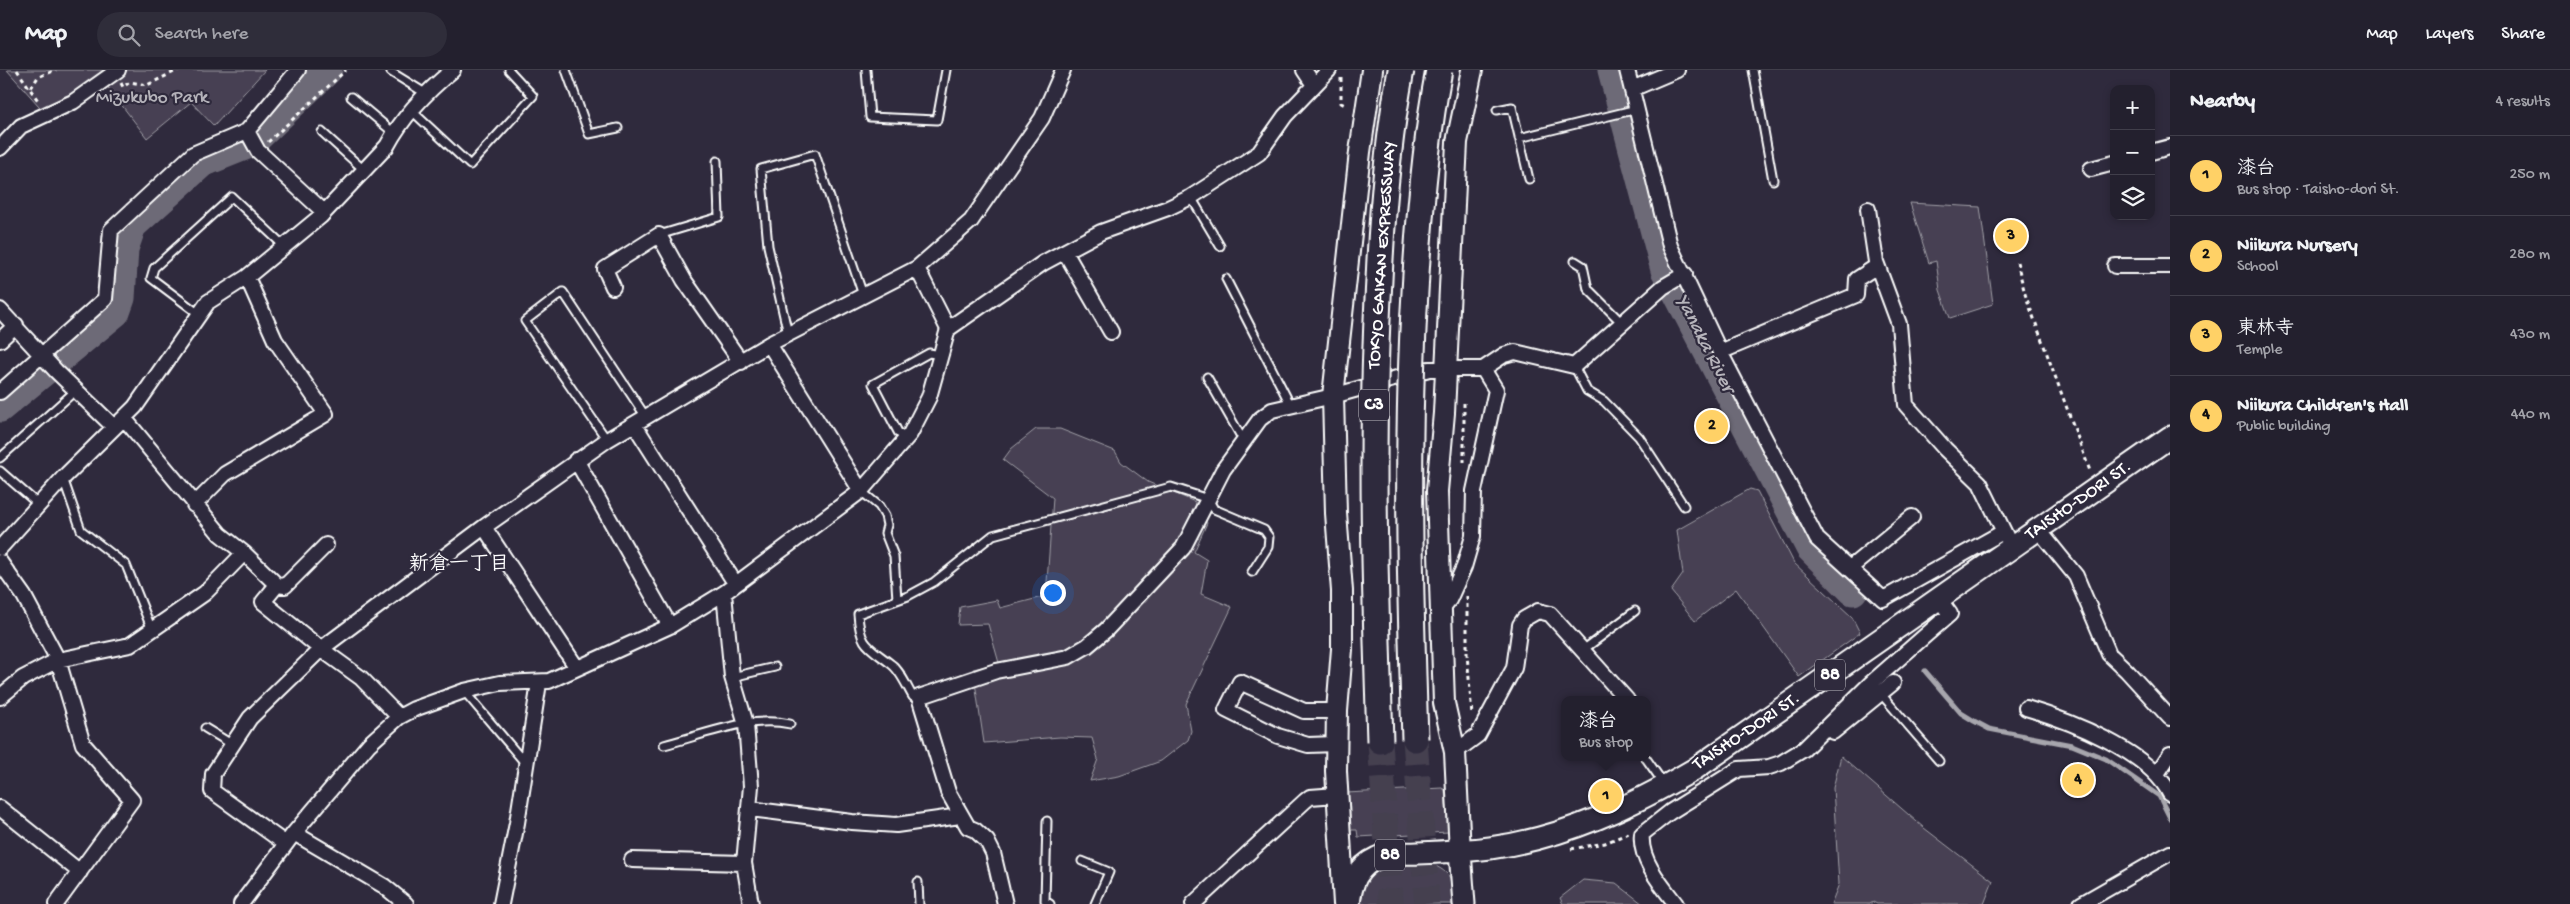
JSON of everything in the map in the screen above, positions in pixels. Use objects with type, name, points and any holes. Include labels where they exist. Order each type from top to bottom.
[{"type":"highway","name":"TOKYO GAIKAN EXPRESSWAY","points":[[1380,741],[1374,438],[1376,337],[1388,161],[1401,70]]},
{"type":"highway","name":"TOKYO GAIKAN EXPRESSWAY","points":[[1416,738],[1410,578],[1412,335],[1424,174],[1439,70]]},
{"type":"main road","name":"TAISHO-DORI ST.","points":[[1350,904],[1352,887],[1359,871],[1379,856],[1460,852],[1492,848],[1557,832],[1626,806],[1666,786],[1695,769],[1939,599],[2007,540],[2038,529],[2170,437]]},
{"type":"main road","points":[[1460,852],[1464,904]]},
{"type":"street","points":[[0,148],[21,126],[73,102],[118,70]]},
{"type":"street","points":[[0,392],[105,299],[111,230],[193,154],[248,134],[298,70]]},
{"type":"street","points":[[0,548],[63,478],[119,422],[153,382],[208,302],[247,277],[324,212],[386,146],[425,93],[453,70]]},
{"type":"street","points":[[406,904],[384,886],[290,838],[212,791],[213,774],[250,718],[321,649],[576,460],[742,362],[769,344],[917,268],[971,221],[1042,118],[1063,70]]},
{"type":"street","points":[[1304,70],[1314,85]]},
{"type":"street","points":[[242,904],[290,838],[369,744],[399,717],[422,705],[464,691],[500,683],[548,682],[670,626],[724,593],[734,583],[861,491],[906,439],[929,397],[948,329],[1009,286],[1065,252],[1101,232],[1168,208],[1191,197],[1259,153],[1285,116],[1329,70]]},
{"type":"street","points":[[1344,904],[1337,795],[1336,744],[1342,649],[1342,591],[1336,504],[1333,396],[1360,152],[1372,70]]},
{"type":"street","points":[[1460,852],[1455,752],[1444,703],[1437,491],[1446,369],[1458,142],[1472,70]]},
{"type":"street","points":[[1627,70],[1632,89],[1634,110],[1670,246],[1681,276],[1816,539],[1883,599],[2007,540],[1980,483],[1945,449],[1906,405],[1899,324],[1877,266],[1868,209]]},
{"type":"street","points":[[1632,89],[1677,70]]},
{"type":"street","points":[[248,134],[258,151],[324,212]]},
{"type":"street","points":[[2155,151],[2170,147]]},
{"type":"street","points":[[2091,169],[2110,163]]},
{"type":"street","points":[[613,287],[605,269],[659,235],[684,280],[742,362]]},
{"type":"street","points":[[1065,252],[1111,332]]},
{"type":"street","points":[[1720,352],[1856,295],[1857,279],[1877,266]]},
{"type":"street","points":[[2115,266],[2170,268]]},
{"type":"street","points":[[917,268],[948,329]]},
{"type":"street","points":[[1005,904],[993,853],[987,841],[975,830],[968,827],[948,792],[919,697],[1004,668],[1068,656],[1087,646],[1106,630],[1183,548],[1223,470],[1260,419],[1272,410],[1290,404],[1333,396],[1429,369],[1483,369],[1504,355],[1515,352],[1574,366],[1663,287],[1681,276]]},
{"type":"street","points":[[194,505],[225,474],[326,414],[275,340],[247,277]]},
{"type":"street","points":[[0,310],[16,325],[41,356],[75,391],[119,422],[220,534],[244,553],[277,585],[285,586],[326,545]]},
{"type":"street","points":[[0,340],[16,325]]},
{"type":"street","points":[[769,344],[861,491]]},
{"type":"street","points":[[1440,611],[1449,600],[1464,567],[1473,536],[1474,491],[1496,390],[1483,369]]},
{"type":"street","points":[[640,421],[734,583]]},
{"type":"street","points":[[576,460],[670,626]]},
{"type":"street","points":[[1850,568],[1912,517]]},
{"type":"street","points":[[484,527],[577,668]]},
{"type":"street","points":[[2038,529],[2076,576],[2109,654],[2170,718]]},
{"type":"street","points":[[0,698],[23,678],[58,660],[130,645],[205,593],[244,553]]},
{"type":"street","points":[[0,562],[24,596],[58,660],[83,744],[132,800],[56,904]]},
{"type":"street","points":[[277,585],[263,602],[321,649],[361,678],[399,717]]},
{"type":"street","points":[[724,593],[732,677],[746,724],[751,786],[744,863],[751,904]]},
{"type":"street","points":[[1676,904],[1652,872],[1641,843],[1642,834],[1670,812],[1739,769],[1769,767],[1782,763],[1804,749],[1871,683],[1950,614],[1939,599]]},
{"type":"street","points":[[1455,752],[1478,735],[1514,668],[1517,657],[1518,632],[1524,618],[1538,611],[1546,612],[1623,696]]},
{"type":"street","points":[[1336,744],[1308,745],[1286,738],[1226,710],[1240,682],[1304,712],[1337,712]]},
{"type":"street","points":[[501,904],[527,764],[539,683]]},
{"type":"street","points":[[1818,736],[1832,733],[1893,683]]},
{"type":"street","points":[[2026,708],[2063,719],[2112,743],[2157,774],[2170,794]]},
{"type":"street","points":[[2157,774],[2170,754]]},
{"type":"street","points":[[1193,904],[1310,797],[1337,795]]},
{"type":"street","points":[[0,808],[80,872]]},
{"type":"street","points":[[750,809],[896,825],[960,816]]},
{"type":"street","points":[[2081,904],[2170,853]]},
{"type":"street","points":[[632,860],[744,863]]},
{"type":"lane","points":[[412,111],[470,165],[533,96],[509,70]]},
{"type":"lane","points":[[566,70],[589,134],[618,128]]},
{"type":"lane","points":[[866,70],[870,117],[937,120],[946,70]]},
{"type":"lane","points":[[1753,70],[1773,180]]},
{"type":"lane","points":[[392,72],[425,93]]},
{"type":"lane","points":[[351,97],[394,133]]},
{"type":"lane","points":[[1497,110],[1512,107],[1529,179]]},
{"type":"lane","points":[[1519,138],[1634,110]]},
{"type":"lane","points":[[322,132],[364,170]]},
{"type":"lane","points":[[788,334],[768,246],[761,169],[815,154],[863,295]]},
{"type":"lane","points":[[659,235],[719,217],[717,161]]},
{"type":"lane","points":[[199,314],[150,278],[154,268],[232,197],[284,246]]},
{"type":"lane","points":[[1191,197],[1220,246]]},
{"type":"lane","points":[[1575,261],[1583,266],[1588,288],[1623,324]]},
{"type":"lane","points":[[1226,279],[1290,404]]},
{"type":"lane","points":[[607,440],[525,321],[563,292],[640,421]]},
{"type":"lane","points":[[906,439],[898,432],[873,384],[929,353],[941,355]]},
{"type":"lane","points":[[1574,366],[1587,391],[1604,401],[1639,437],[1684,506]]},
{"type":"lane","points":[[1207,377],[1243,440]]},
{"type":"lane","points":[[0,458],[75,391]]},
{"type":"lane","points":[[0,471],[39,505]]},
{"type":"lane","points":[[63,478],[81,530],[126,565],[152,630]]},
{"type":"lane","points":[[919,697],[913,697],[892,664],[877,656],[868,647],[859,627],[858,614],[908,596],[934,582],[993,536],[1171,487],[1208,499],[1214,510],[1264,530],[1269,536],[1268,547],[1252,572]]},
{"type":"lane","points":[[861,491],[879,506],[885,516],[887,525],[885,532],[894,556],[897,599]]},
{"type":"lane","points":[[1583,650],[1635,611]]},
{"type":"lane","points":[[732,677],[775,667]]},
{"type":"lane","points":[[464,691],[527,764]]},
{"type":"lane","points":[[1880,694],[1939,761]]},
{"type":"lane","points":[[664,745],[746,724],[774,720],[790,724]]},
{"type":"lane","points":[[205,728],[232,745]]},
{"type":"lane","points":[[1648,761],[1666,786]]},
{"type":"lane","points":[[1047,821],[1044,901],[1050,904]]},
{"type":"lane","points":[[1082,861],[1109,872],[1095,904]]},
{"type":"lane","points":[[918,882],[919,904]]},
{"type":"path","points":[[17,70],[38,100]]},
{"type":"path","points":[[31,88],[38,77],[56,70]]},
{"type":"path","points":[[123,87],[130,82],[147,85],[178,70]]},
{"type":"path","points":[[258,151],[346,70]]},
{"type":"path","points":[[1341,70],[1341,104],[1345,105]]},
{"type":"path","points":[[2017,262],[2025,294],[2093,478]]},
{"type":"path","points":[[1464,399],[1464,468]]},
{"type":"path","points":[[1467,588],[1466,654],[1473,718]]},
{"type":"path","points":[[1568,850],[1605,843],[1635,831]]},
{"type":"green space","name":"Mizukubo Park","points":[[7,70],[265,70],[214,126],[191,102],[147,138],[103,81],[47,115]]},
{"type":"green space","points":[[1910,203],[1980,207],[1993,304],[1950,318],[1940,290],[1936,261],[1929,263]]},
{"type":"green space","points":[[1036,429],[1060,429],[1115,451],[1121,462],[1148,482],[1195,502],[1207,523],[1194,552],[1207,560],[1201,594],[1232,607],[1186,704],[1191,731],[1188,740],[1161,761],[1119,776],[1090,781],[1098,759],[1092,738],[1060,737],[984,743],[973,669],[999,663],[988,624],[958,625],[960,607],[997,600],[1000,608],[1046,596],[1053,498],[1003,460],[1011,449]]},
{"type":"green space","points":[[1750,489],[1757,491],[1794,563],[1852,617],[1860,633],[1799,677],[1736,589],[1695,621],[1671,591],[1683,574],[1677,530]]},
{"type":"green space","points":[[1841,756],[1924,828],[1993,881],[1984,904],[1877,904],[1873,902],[1870,904],[1831,904],[1839,884],[1833,788]]},
{"type":"green space","points":[[1442,788],[1445,790],[1448,832],[1358,837],[1357,830],[1348,830],[1346,793]]},
{"type":"green space","points":[[1426,862],[1441,869],[1449,877],[1454,888],[1457,904],[1359,904],[1362,891],[1374,874],[1393,866]]},
{"type":"green space","points":[[1583,880],[1616,883],[1643,904],[1563,904],[1560,898]]},
{"type":"waterway","points":[[0,408],[116,312],[121,298],[124,249],[132,226],[202,163],[252,143],[328,70]]},
{"type":"waterway","name":"Yanaka River","points":[[1612,70],[1665,270],[1810,548],[1853,591]]},
{"type":"waterway","name":"Yanaka River","points":[[1925,671],[1961,713],[1974,721],[1989,729],[2072,745],[2106,759],[2159,796],[2170,818]]},
{"type":"tunnel","points":[[1415,739],[1427,904]]},
{"type":"tunnel","points":[[1380,741],[1391,904]]},
{"type":"place","name":"東林寺","points":[[2011,236]]},
{"type":"place","name":"Niikura Nursery","points":[[1712,426]]},
{"type":"place","name":"Niikura Children's Hall","points":[[2078,780]]},
{"type":"place","name":"漆台","points":[[1606,796]]},
{"type":"district","name":"新倉一丁目","points":[[459,565]]}]
